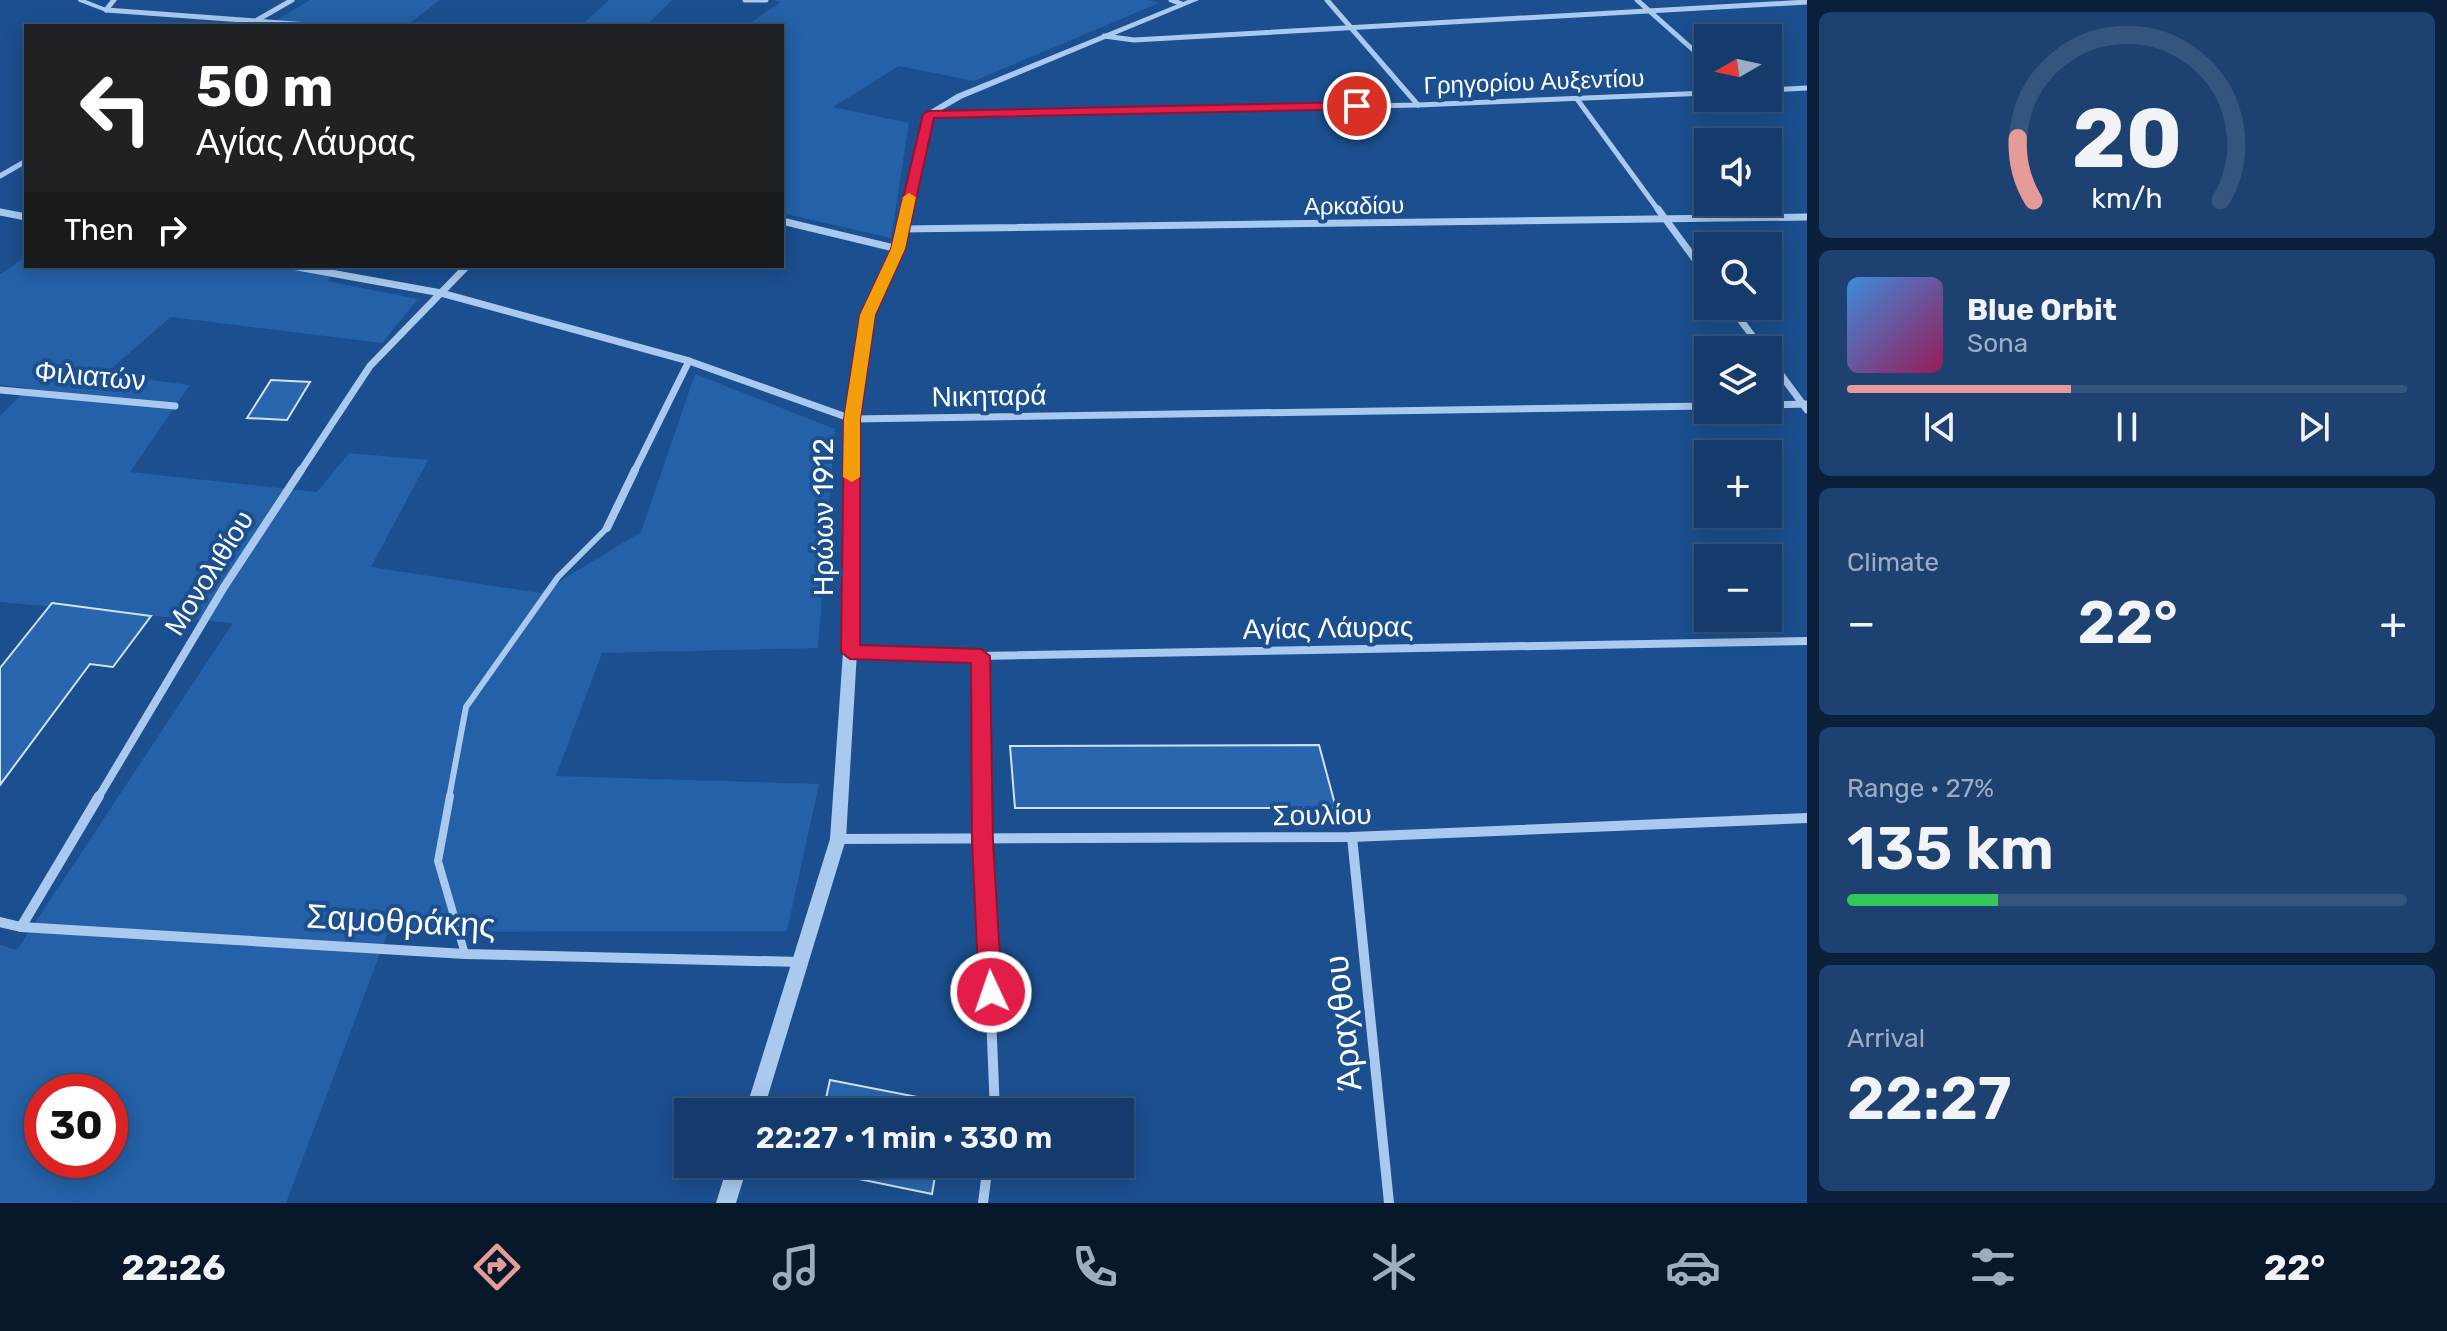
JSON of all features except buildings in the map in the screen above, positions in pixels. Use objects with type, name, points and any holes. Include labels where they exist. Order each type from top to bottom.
[{"type":"street","points":[[106,10],[114,0]]},
{"type":"street","points":[[250,24],[292,0]]},
{"type":"street","points":[[745,0],[766,0]]},
{"type":"street","points":[[1327,0],[1418,105]]},
{"type":"street","points":[[1637,0],[1694,50]]},
{"type":"street","points":[[929,114],[960,96],[1183,1]]},
{"type":"street","points":[[1104,36],[1134,40],[1350,25],[1807,2]]},
{"type":"street","points":[[106,10],[300,24]]},
{"type":"street","points":[[1782,89],[1807,88]]},
{"type":"street","name":"Γρηγορίου Αυξεντίου","points":[[929,114],[1418,105],[1694,94]]},
{"type":"street","points":[[1577,99],[1694,258]]},
{"type":"street","name":"Ηρώων 1912","points":[[758,1098],[838,839],[850,652],[852,419],[868,315],[898,249],[929,114]]},
{"type":"street","points":[[0,176],[24,162]]},
{"type":"street","points":[[0,212],[24,217]]},
{"type":"street","name":"Αρκαδίου","points":[[902,229],[1807,217]]},
{"type":"street","points":[[784,221],[898,249]]},
{"type":"street","name":"Νικηταρά","points":[[303,268],[441,293],[689,361],[852,419],[1694,406]]},
{"type":"street","name":"Μονολιθίου","points":[[21,927],[224,587],[370,366],[465,268]]},
{"type":"street","points":[[607,528],[689,361]]},
{"type":"street","points":[[1782,375],[1806,406]]},
{"type":"street","name":"Φιλιατών","points":[[0,390],[175,406]]},
{"type":"street","points":[[1782,405],[1806,406]]},
{"type":"street","name":"Αγίας Λάυρας","points":[[850,652],[981,656],[1807,641]]},
{"type":"street","points":[[981,656],[982,841],[994,1098]]},
{"type":"street","name":"Σουλίου","points":[[838,839],[982,841],[1352,837],[1807,818]]},
{"type":"street","name":"Άραχθου","points":[[1352,837],[1389,1203]]},
{"type":"street","name":"Σαμοθράκης","points":[[0,922],[21,927],[465,954],[801,962]]},
{"type":"street","points":[[726,1203],[734,1178]]},
{"type":"street","points":[[983,1203],[986,1178]]},
{"type":"lane","points":[[80,0],[106,10]]},
{"type":"lane","points":[[465,954],[438,861],[466,707],[558,577],[607,528]]},
{"type":"shaded area","points":[[310,0],[440,0],[409,24],[270,24]]},
{"type":"shaded area","points":[[609,0],[672,0],[648,24],[583,24]]},
{"type":"shaded area","points":[[773,0],[1147,0],[1159,3],[974,81],[899,66],[833,107],[909,123],[891,238],[784,213],[784,24],[749,24],[781,2]]},
{"type":"shaded area","points":[[24,258],[24,268],[340,268],[327,281],[418,299],[382,343],[171,317],[105,374],[190,385],[130,472],[317,492],[349,453],[428,460],[371,567],[540,593],[641,532],[695,374],[835,429],[818,648],[602,653],[556,776],[819,784],[787,931],[388,932],[286,1203],[0,1203],[0,945],[17,950],[233,623],[0,602],[0,416],[28,388],[0,385],[0,274]]},
{"type":"slow traffic","points":[[852,477],[852,419],[868,315],[898,249],[909,197]]},
{"type":"route","points":[[991,992],[982,841],[981,656],[850,652],[852,419],[868,315],[898,249],[929,114],[1357,106]]}]
